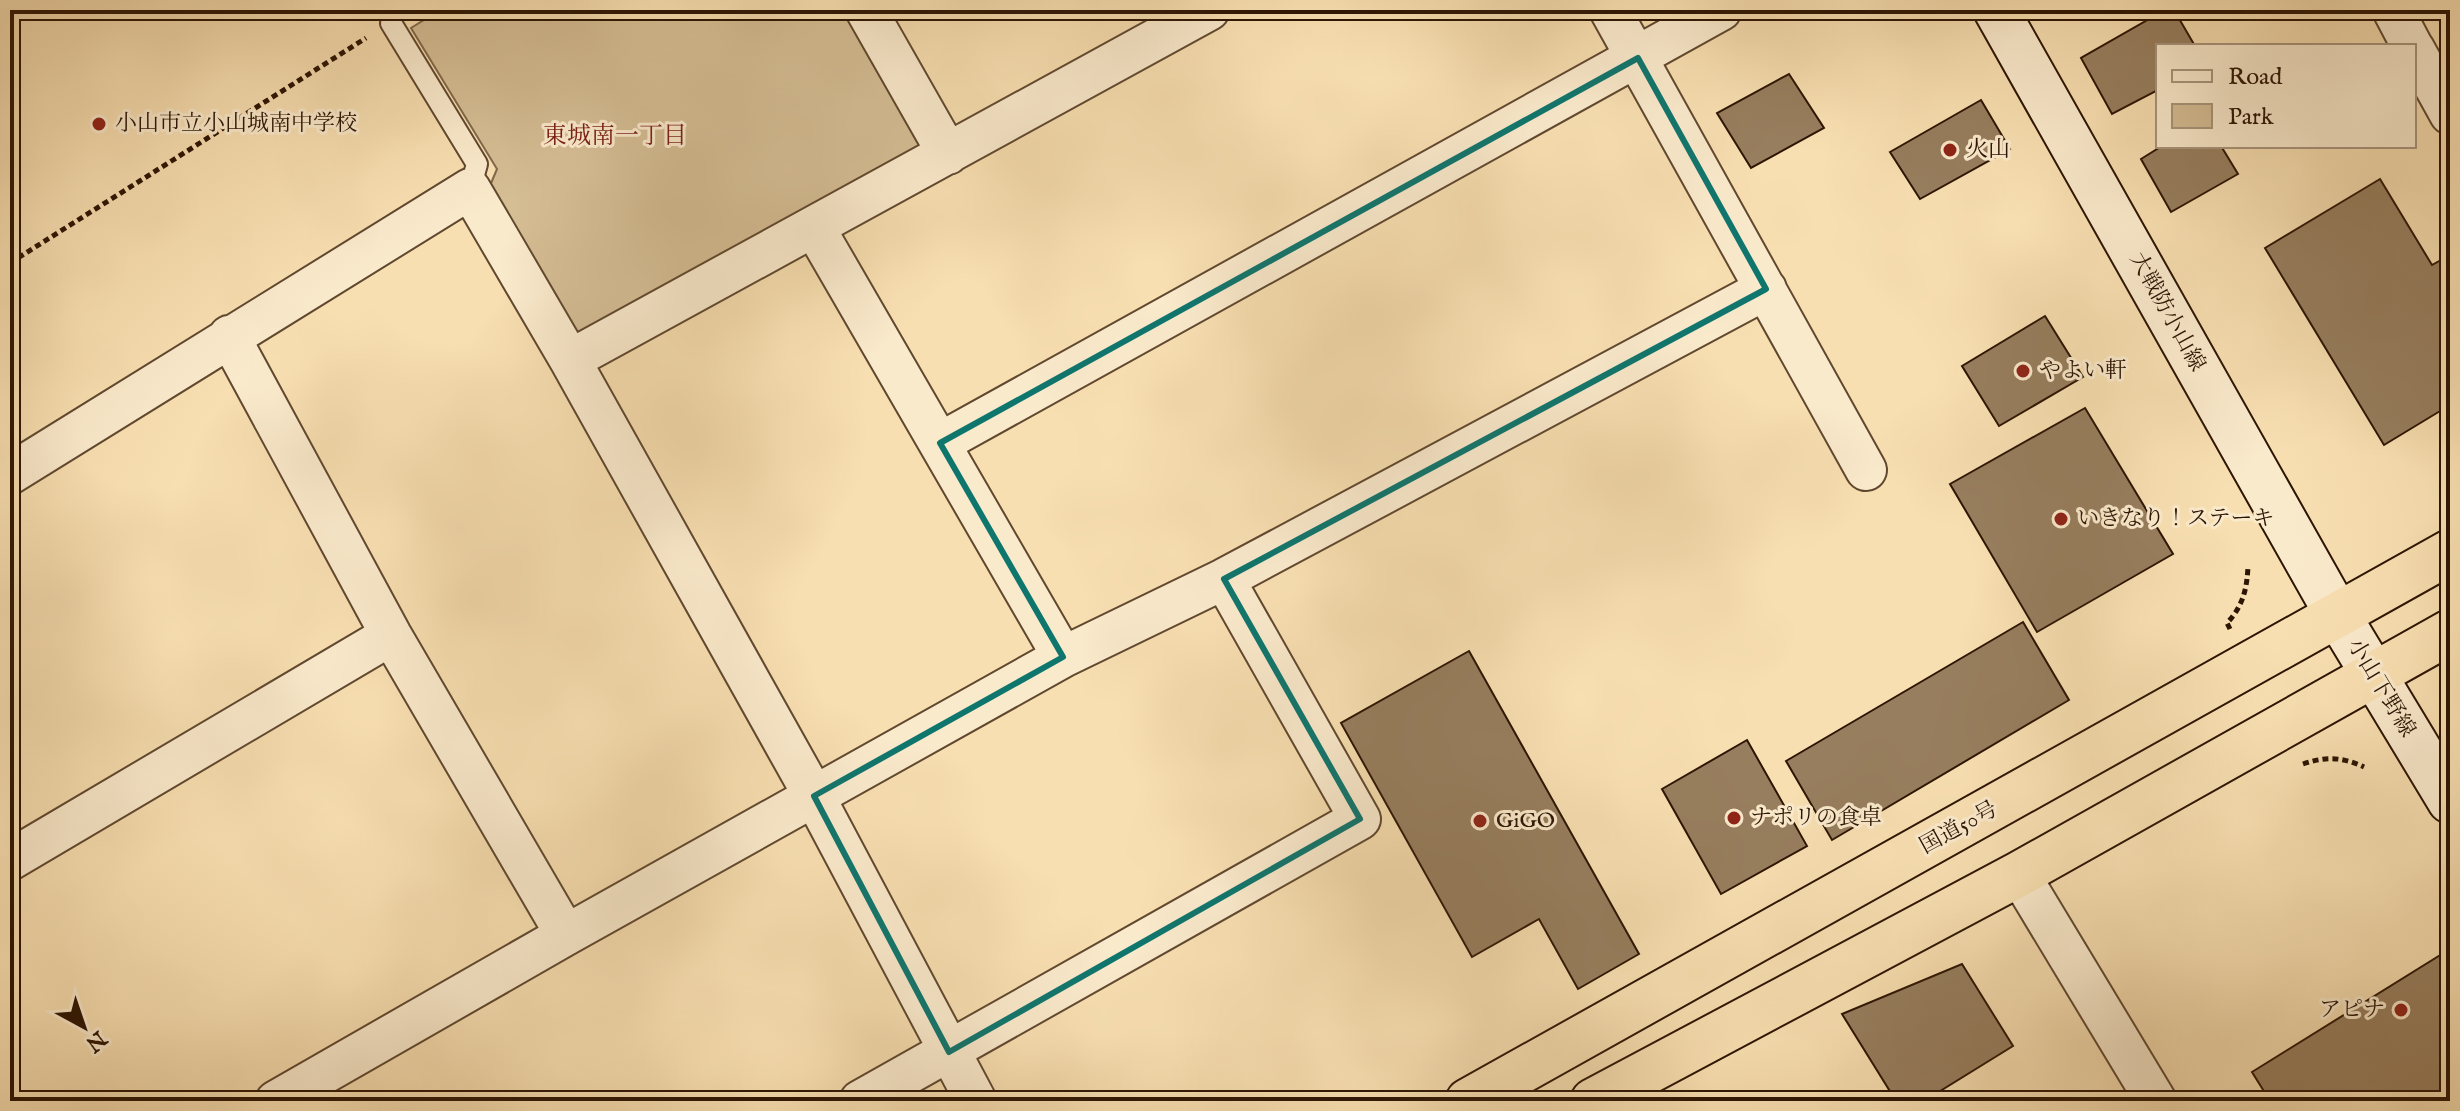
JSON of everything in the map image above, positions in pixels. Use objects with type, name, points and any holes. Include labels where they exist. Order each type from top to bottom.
[{"type":"highway","name":"国道50号","points":[[1468,1101],[2450,552]]},
{"type":"highway","points":[[1593,1101],[2019,874],[2450,632]]},
{"type":"main road","name":"大戦防小山線","points":[[1996,10],[2337,614]]},
{"type":"main road","name":"小山下野線","points":[[2337,614],[2450,801]]},
{"type":"street","points":[[866,10],[948,154]]},
{"type":"street","points":[[570,360],[1209,10]]},
{"type":"street","points":[[1610,10],[1866,470]]},
{"type":"street","points":[[940,443],[1721,10]]},
{"type":"street","points":[[2393,10],[2411,44]]},
{"type":"street","points":[[2416,52],[2450,114]]},
{"type":"street","points":[[10,474],[470,189],[570,360],[814,796],[976,1101]]},
{"type":"street","points":[[814,227],[1063,657]]},
{"type":"street","points":[[276,1101],[1063,657],[1224,579],[1766,289]]},
{"type":"street","points":[[229,336],[391,635],[566,935]]},
{"type":"street","points":[[860,1101],[1360,819],[1224,579]]},
{"type":"street","points":[[10,860],[391,635]]},
{"type":"street","points":[[2019,874],[2156,1101]]},
{"type":"lane","points":[[391,23],[477,164],[470,189]]},
{"type":"path","points":[[10,263],[391,23]]},
{"type":"path","points":[[2227,623],[2239,611],[2247,588],[2248,566]]},
{"type":"path","points":[[2302,764],[2321,758],[2343,758],[2364,767]]},
{"type":"highlighted area","points":[[1638,58],[1766,289],[1224,579],[1360,819],[949,1052],[814,796],[1063,657],[940,443]]},
{"type":"green space","points":[[440,10],[848,10],[926,143],[574,338],[489,188],[497,169],[411,28]]},
{"type":"building","points":[[2165,10],[2174,10],[2194,44],[2156,44],[2156,91],[2112,114],[2081,58]]},
{"type":"building","points":[[1789,74],[1824,128],[1751,168],[1717,113]]},
{"type":"building","name":"火山","points":[[1981,100],[2010,149],[1920,199],[1890,152]]},
{"type":"building","points":[[2159,148],[2222,148],[2238,174],[2171,212],[2141,159]]},
{"type":"building","points":[[2380,179],[2432,265],[2450,255],[2450,405],[2384,445],[2265,248]]},
{"type":"building","name":"やよい軒","points":[[2045,316],[2083,377],[1999,426],[1962,366]]},
{"type":"building","name":"いきなり！ステーキ","points":[[2085,408],[2173,554],[2037,632],[1950,484]]},
{"type":"building","points":[[2023,622],[2069,700],[1832,840],[1786,761]]},
{"type":"building","name":"GiGO","points":[[1469,651],[1639,954],[1578,989],[1539,919],[1472,957],[1341,723]]},
{"type":"building","name":"ナポリの食卓","points":[[1747,740],[1807,846],[1721,894],[1662,789]]},
{"type":"building","name":"アピナ","points":[[2450,949],[2450,1101],[2270,1101],[2252,1072]]},
{"type":"building","points":[[1962,964],[2013,1046],[1924,1101],[1896,1101],[1842,1014]]},
{"type":"place","name":"小山市立小山城南中学校","points":[[99,124]]},
{"type":"place","name":"火山","points":[[1950,150]]},
{"type":"place","name":"やよい軒","points":[[2023,371]]},
{"type":"place","name":"いきなり！ステーキ","points":[[2061,519]]},
{"type":"place","name":"ナポリの食卓","points":[[1734,818]]},
{"type":"place","name":"GiGO","points":[[1480,821]]},
{"type":"place","name":"アピナ","points":[[2401,1010]]},
{"type":"district","name":"東城南一丁目","points":[[615,136]]}]
